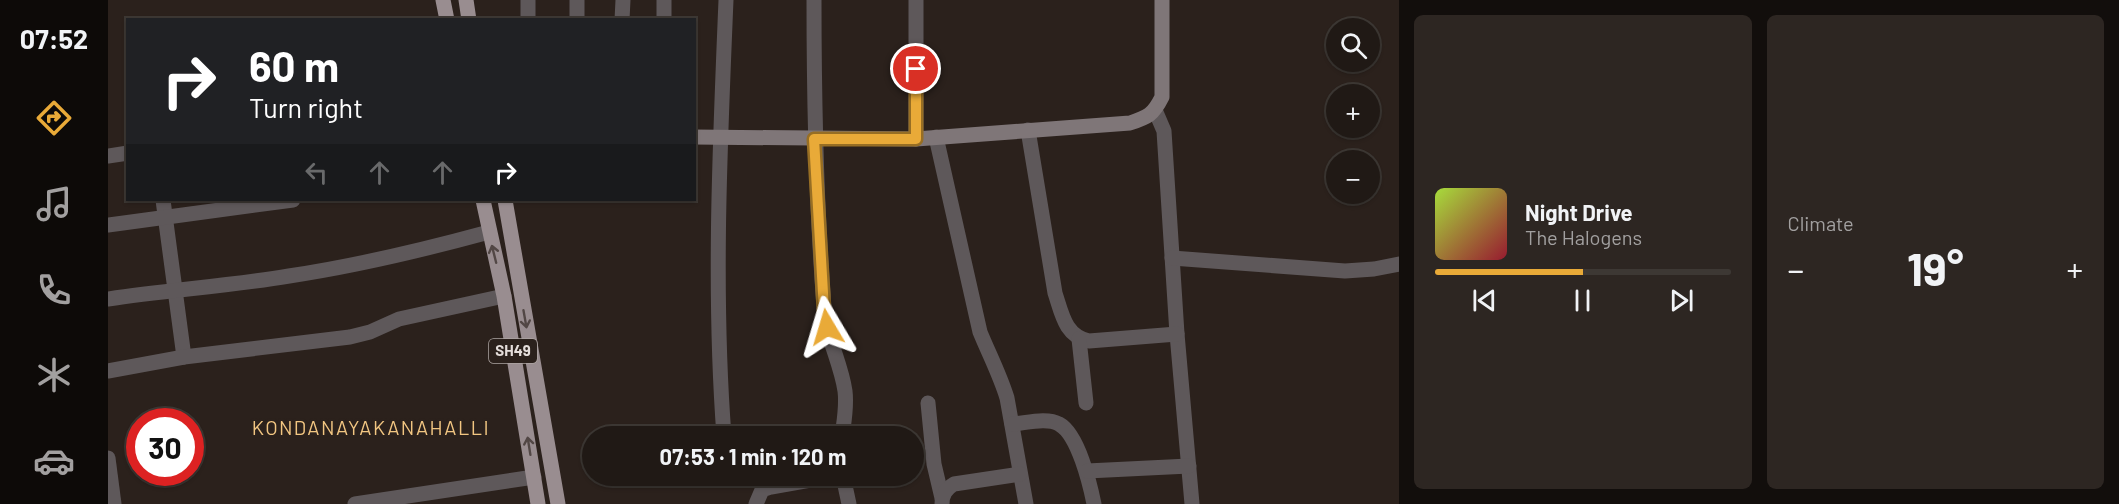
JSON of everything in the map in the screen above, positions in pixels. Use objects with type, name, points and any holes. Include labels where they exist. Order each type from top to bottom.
[{"type":"main road","points":[[443,0],[447,18]]},
{"type":"main road","points":[[466,0],[469,18]]},
{"type":"main road","name":"SH49","points":[[483,201],[504,296],[538,504]]},
{"type":"main road","name":"SH49","points":[[505,201],[558,504]]},
{"type":"street","points":[[528,0],[528,18]]},
{"type":"street","points":[[577,0],[577,18]]},
{"type":"street","points":[[622,18],[623,0]]},
{"type":"street","points":[[664,0],[664,18]]},
{"type":"street","points":[[723,426],[719,362],[720,138],[726,0]]},
{"type":"street","points":[[814,0],[814,139],[824,310],[831,347],[844,389],[846,407],[843,426]]},
{"type":"street","points":[[916,0],[916,139]]},
{"type":"street","points":[[696,138],[916,139],[1130,123],[1145,118],[1155,110],[1162,97],[1162,0]]},
{"type":"street","points":[[1155,110],[1164,131],[1177,334],[1192,504]]},
{"type":"street","points":[[1028,130],[1055,293],[1063,318],[1071,332],[1079,339],[1089,341],[1177,334]]},
{"type":"street","points":[[936,137],[980,332],[1002,381],[1026,504]]},
{"type":"street","points":[[108,156],[126,153]]},
{"type":"street","points":[[164,201],[184,357]]},
{"type":"street","points":[[108,225],[286,201]]},
{"type":"street","points":[[108,299],[289,276],[430,249],[489,232]]},
{"type":"street","points":[[1172,258],[1344,271],[1374,269],[1399,264]]},
{"type":"street","points":[[108,371],[184,357],[350,338],[408,317],[504,296]]},
{"type":"street","points":[[1079,339],[1086,403]]},
{"type":"street","points":[[928,403],[934,464],[942,501]]},
{"type":"street","points":[[1012,424],[1046,421],[1060,424],[1070,436],[1087,471],[1094,504]]},
{"type":"street","points":[[108,458],[114,504]]},
{"type":"street","points":[[1087,471],[1189,466]]},
{"type":"street","points":[[942,501],[946,489],[954,484],[1020,474]]},
{"type":"street","points":[[355,504],[534,477]]},
{"type":"street","points":[[756,504],[762,490],[771,486]]},
{"type":"street","points":[[845,486],[849,504]]},
{"type":"district","name":"KONDANAYAKANAHALLI","points":[[371,428]]},
{"type":"route","points":[[827,327],[824,310],[814,139],[916,139],[916,69]]}]
